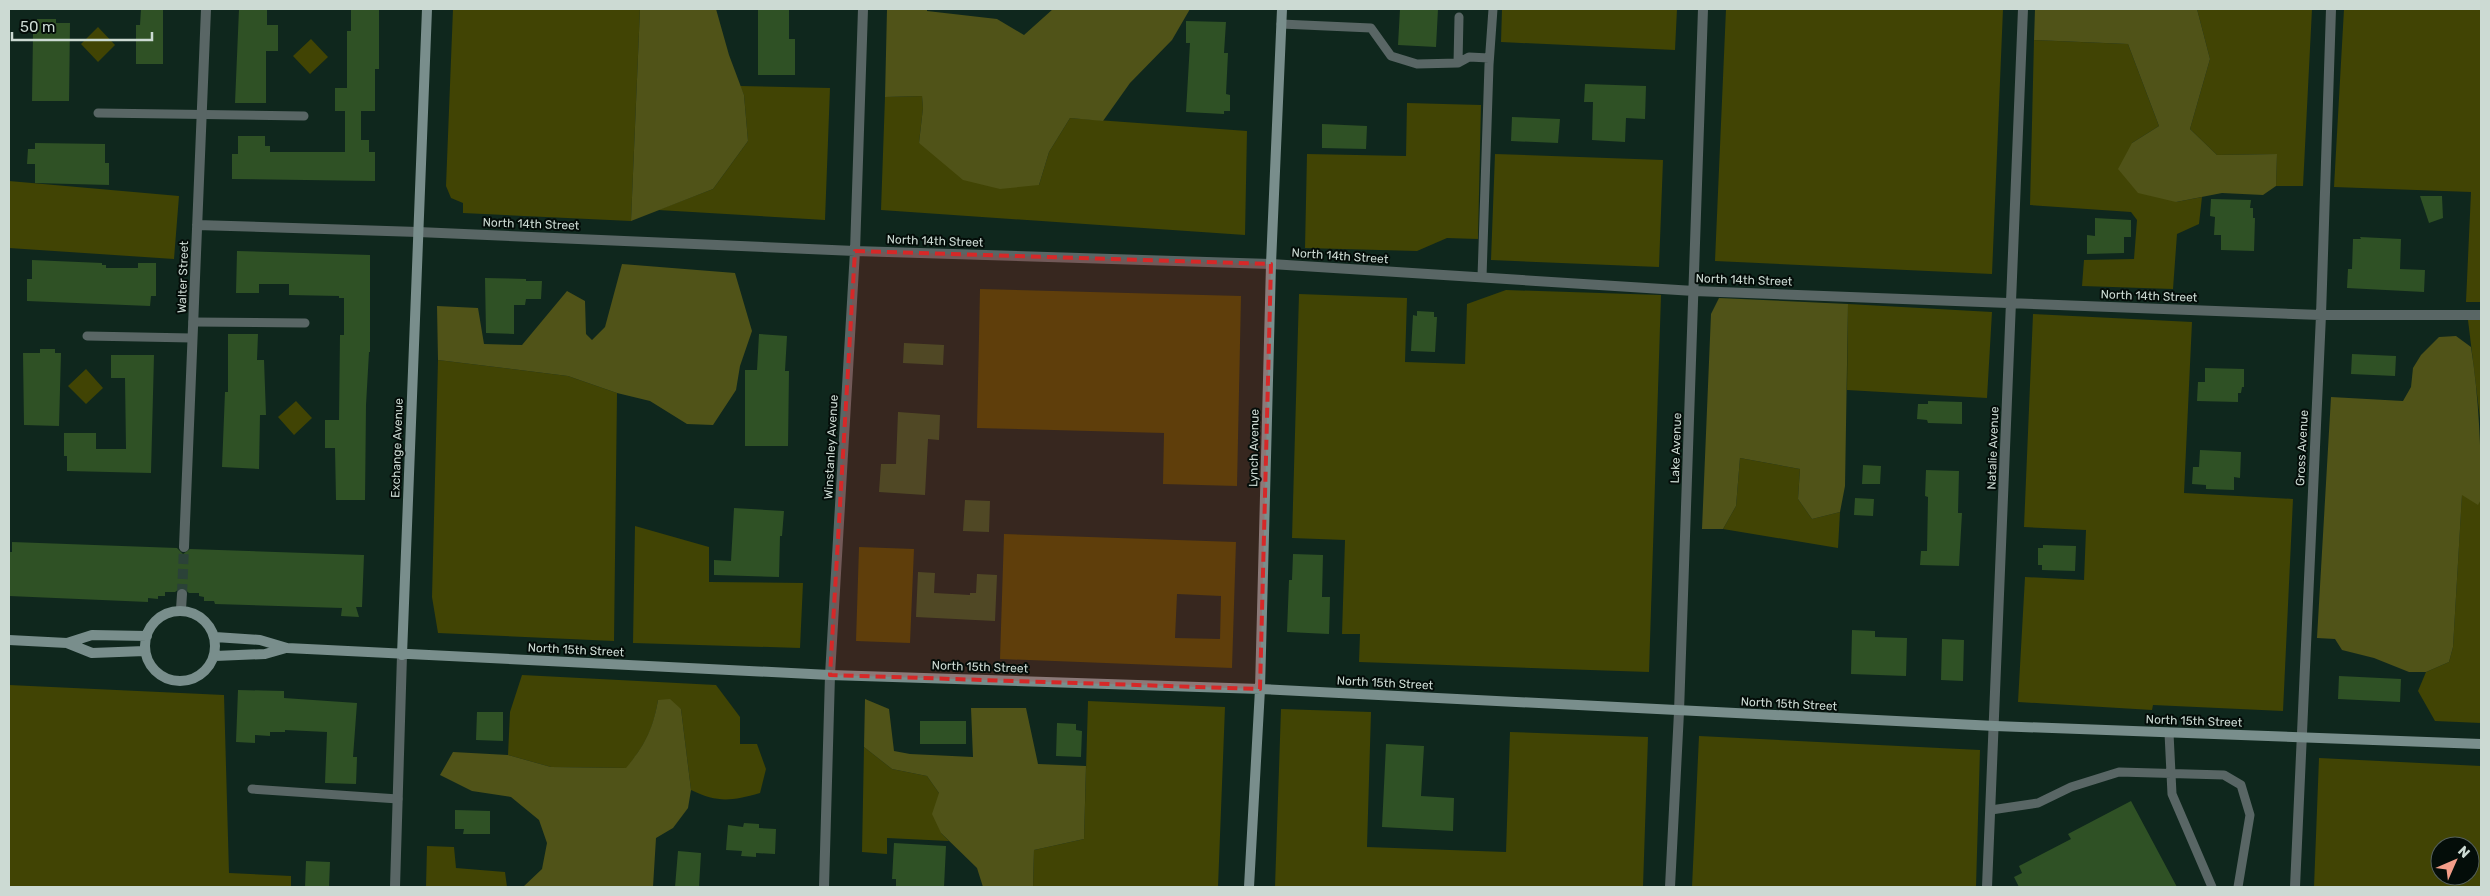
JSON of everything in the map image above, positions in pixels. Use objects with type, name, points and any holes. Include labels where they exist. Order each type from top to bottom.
[{"type":"street","name":"Walter Street","points":[[184,547],[206,9]]},
{"type":"street","name":"Exchange Avenue","points":[[395,887],[427,9]]},
{"type":"street","name":"Winstanley Avenue","points":[[824,887],[830,675],[855,251],[863,9]]},
{"type":"street","name":"Lynch Avenue","points":[[1249,887],[1260,689],[1271,264],[1282,9]]},
{"type":"street","name":"Lake Avenue","points":[[1670,887],[1679,712],[1703,9]]},
{"type":"street","name":"Natalie Avenue","points":[[1987,887],[2023,9]]},
{"type":"street","name":"Gross Avenue","points":[[2295,887],[2321,316],[2331,9]]},
{"type":"street","name":"North 14th Street","points":[[197,225],[418,232],[855,251],[1271,264],[1694,291],[2012,302],[2321,316],[2481,315]]},
{"type":"street","points":[[181,609],[182,594]]},
{"type":"street","points":[[181,609],[193,613],[207,623],[215,637],[215,656],[201,674],[182,681],[166,678],[153,668],[145,651],[147,636],[151,626],[159,617],[181,609]]},
{"type":"street","points":[[67,643],[92,635],[147,636]]},
{"type":"street","name":"North 15th Street","points":[[215,637],[260,640],[287,648],[402,655],[830,675],[1260,689],[1679,712],[1995,726],[2481,744]]},
{"type":"street","points":[[9,640],[67,643],[92,653],[145,651]]},
{"type":"street","name":"North 15th Street","points":[[215,656],[265,654],[287,648]]},
{"type":"lane","points":[[1482,278],[1489,58],[1493,9]]},
{"type":"lane","points":[[1458,64],[1459,17]]},
{"type":"lane","points":[[1281,24],[1371,28],[1391,56],[1417,64],[1458,64],[1469,57],[1489,58]]},
{"type":"lane","points":[[98,113],[304,116]]},
{"type":"lane","points":[[193,322],[305,323]]},
{"type":"lane","points":[[87,336],[192,338]]},
{"type":"lane","points":[[2169,732],[2172,794],[2212,887]]},
{"type":"lane","points":[[1991,810],[2038,803],[2070,787],[2119,772],[2224,775],[2241,785],[2250,815],[2238,887]]},
{"type":"lane","points":[[252,790],[398,799]]},
{"type":"highlighted area","points":[[855,251],[1271,264],[1260,689],[830,675]]},
{"type":"shaded area","points":[[453,9],[640,9],[631,221],[463,213],[463,203],[451,198],[446,186]]},
{"type":"shaded area","points":[[640,9],[716,9],[729,55],[744,95],[748,141],[713,189],[631,221]]},
{"type":"shaded area","points":[[887,9],[927,9],[927,11],[997,19],[1024,35],[1053,9],[1190,9],[1172,40],[1130,83],[1103,121],[1070,118],[1049,152],[1039,185],[1000,189],[963,180],[919,143],[923,108],[922,96],[885,97]]},
{"type":"shaded area","points":[[1502,9],[1677,9],[1675,50],[1501,42]]},
{"type":"shaded area","points":[[1726,9],[2003,9],[1992,274],[1715,261]]},
{"type":"shaded area","points":[[2035,9],[2197,9],[2210,59],[2190,129],[2217,155],[2277,154],[2276,186],[2263,195],[2222,193],[2176,202],[2138,193],[2118,169],[2132,143],[2159,126],[2128,44],[2034,40]]},
{"type":"shaded area","points":[[2197,9],[2312,9],[2303,186],[2276,186],[2277,154],[2217,155],[2190,129],[2210,59]]},
{"type":"shaded area","points":[[2344,9],[2481,9],[2481,302],[2466,302],[2471,192],[2334,187]]},
{"type":"shaded area","points":[[98,27],[115,45],[98,62],[81,44]]},
{"type":"shaded area","points":[[311,39],[328,57],[310,74],[293,56]]},
{"type":"shaded area","points":[[2034,40],[2128,44],[2159,126],[2132,143],[2176,202],[2202,197],[2199,224],[2177,234],[2173,289],[2082,286],[2084,260],[2134,259],[2137,220],[2131,212],[2030,205]]},
{"type":"shaded area","points":[[740,86],[830,88],[825,220],[658,210],[713,189],[748,141],[744,95]]},
{"type":"shaded area","points":[[922,96],[923,108],[919,143],[1039,185],[1049,152],[1070,118],[1247,131],[1245,235],[881,210],[885,97]]},
{"type":"shaded area","points":[[1407,103],[1481,105],[1478,239],[1447,238],[1417,251],[1305,248],[1307,154],[1406,156]]},
{"type":"shaded area","points":[[1495,154],[1663,160],[1659,267],[1491,260]]},
{"type":"shaded area","points":[[9,181],[179,196],[174,259],[9,248]]},
{"type":"shaded area","points":[[622,264],[735,273],[752,331],[740,366],[736,390],[713,425],[687,424],[650,401],[617,393],[568,376],[438,360],[437,306],[478,308],[484,344],[522,345],[567,291],[585,301],[586,334],[592,340],[605,327]]},
{"type":"shaded area","points":[[980,289],[1241,296],[1237,486],[1163,484],[1164,433],[977,428]]},
{"type":"shaded area","points":[[1506,290],[1661,295],[1649,672],[1359,662],[1360,634],[1342,634],[1345,540],[1292,538],[1299,294],[1407,298],[1405,362],[1465,364],[1467,304]]},
{"type":"shaded area","points":[[1719,298],[1848,304],[1845,486],[1840,512],[1812,519],[1798,499],[1800,469],[1740,458],[1736,506],[1723,529],[1702,529],[1711,314]]},
{"type":"shaded area","points":[[1848,304],[1992,312],[1987,398],[1847,390]]},
{"type":"shaded area","points":[[2033,314],[2192,322],[2184,493],[2293,499],[2283,711],[2153,705],[2152,710],[2018,702],[2025,577],[2084,580],[2086,530],[2024,527]]},
{"type":"shaded area","points":[[2468,320],[2481,320],[2481,427]]},
{"type":"shaded area","points":[[2456,336],[2471,347],[2479,423],[2481,500],[2478,505],[2462,495],[2453,647],[2449,662],[2426,672],[2409,672],[2374,658],[2342,650],[2335,639],[2317,638],[2331,397],[2403,401],[2411,387],[2413,368],[2421,355],[2439,337]]},
{"type":"shaded area","points":[[438,360],[568,376],[617,393],[614,641],[438,633],[432,597]]},
{"type":"shaded area","points":[[86,369],[103,388],[86,404],[68,386]]},
{"type":"shaded area","points":[[296,401],[312,418],[294,435],[278,417]]},
{"type":"shaded area","points":[[1740,458],[1800,469],[1798,499],[1812,519],[1840,512],[1838,548],[1723,529],[1736,506]]},
{"type":"shaded area","points":[[2462,494],[2478,504],[2481,500],[2481,723],[2435,721],[2418,691],[2426,672],[2449,662],[2453,647]]},
{"type":"shaded area","points":[[635,526],[709,547],[709,582],[803,583],[800,648],[633,643]]},
{"type":"shaded area","points":[[1004,534],[1236,542],[1232,668],[1000,659]],"holes":[[[1177,594],[1221,596],[1220,639],[1175,638]]]},
{"type":"shaded area","points":[[859,547],[914,549],[910,643],[856,641]]},
{"type":"shaded area","points":[[522,675],[716,685],[740,717],[740,744],[757,744],[766,769],[760,793],[741,798],[717,799],[691,790],[681,709],[658,700],[654,720],[647,737],[627,768],[551,767],[508,755],[510,712]]},
{"type":"shaded area","points":[[9,685],[224,695],[229,873],[291,876],[291,887],[9,887]]},
{"type":"shaded area","points":[[670,699],[681,709],[691,790],[688,808],[673,828],[656,838],[653,887],[523,887],[542,869],[547,843],[539,820],[511,797],[472,791],[440,775],[453,752],[508,755],[551,767],[626,768],[647,736],[654,720],[658,700]]},
{"type":"shaded area","points":[[865,699],[889,709],[894,751],[910,754],[973,757],[971,708],[1026,708],[1038,764],[1086,766],[1084,839],[1034,850],[1033,887],[983,887],[977,868],[941,833],[932,814],[939,793],[927,776],[892,769],[864,747]]},
{"type":"shaded area","points":[[1088,701],[1225,707],[1218,887],[1033,887],[1034,850],[1084,839]]},
{"type":"shaded area","points":[[1281,709],[1371,712],[1367,847],[1506,852],[1510,732],[1648,737],[1643,887],[1275,887]]},
{"type":"shaded area","points":[[1699,736],[1980,750],[1976,887],[1692,887]]},
{"type":"shaded area","points":[[864,747],[892,769],[927,776],[939,793],[941,833],[949,841],[887,838],[887,854],[862,852]]},
{"type":"shaded area","points":[[2319,758],[2481,766],[2481,887],[2314,887]]},
{"type":"shaded area","points":[[427,846],[454,847],[456,868],[505,872],[507,887],[426,887]]},
{"type":"building","points":[[141,9],[163,9],[163,64],[136,64],[136,25],[140,25]]},
{"type":"building","points":[[239,9],[267,9],[267,25],[278,25],[278,51],[266,51],[266,103],[235,103]]},
{"type":"building","points":[[351,9],[379,9],[379,69],[375,69],[375,111],[361,111],[361,140],[369,140],[369,152],[375,152],[375,181],[232,179],[232,154],[238,154],[238,136],[265,136],[265,146],[270,146],[270,152],[345,152],[345,111],[335,111],[335,88],[347,88],[347,31],[351,31]]},
{"type":"building","points":[[758,9],[789,9],[789,39],[795,39],[795,75],[758,75]]},
{"type":"building","points":[[1400,9],[1438,9],[1436,47],[1398,45]]},
{"type":"building","points":[[37,19],[56,19],[56,23],[70,23],[69,101],[32,101],[33,34],[37,34]]},
{"type":"building","points":[[1186,21],[1226,22],[1224,53],[1228,53],[1226,94],[1230,95],[1230,111],[1224,111],[1224,114],[1186,112],[1190,43],[1186,43]]},
{"type":"building","points":[[1585,84],[1646,86],[1645,119],[1626,118],[1625,142],[1592,140],[1593,102],[1584,102]]},
{"type":"building","points":[[1512,117],[1560,119],[1558,143],[1511,141]]},
{"type":"building","points":[[1322,124],[1367,126],[1366,149],[1322,148]]},
{"type":"building","points":[[35,143],[105,144],[105,163],[109,163],[109,185],[35,183],[35,164],[27,164],[28,149],[35,149]]},
{"type":"building","points":[[2420,196],[2442,196],[2443,218],[2429,223]]},
{"type":"building","points":[[2211,199],[2251,200],[2250,208],[2253,208],[2253,218],[2255,218],[2254,251],[2221,250],[2221,235],[2214,235],[2215,217],[2210,216]]},
{"type":"building","points":[[2095,218],[2131,220],[2131,237],[2124,237],[2124,253],[2087,254],[2087,235],[2095,236]]},
{"type":"building","points":[[2360,237],[2401,239],[2400,269],[2425,270],[2424,292],[2347,288],[2348,269],[2352,269],[2353,239],[2361,239]]},
{"type":"building","points":[[237,251],[370,255],[370,352],[366,405],[365,500],[336,500],[335,448],[325,448],[325,420],[339,420],[340,335],[344,335],[344,298],[339,298],[339,296],[289,295],[289,284],[259,284],[259,293],[236,293]]},
{"type":"building","points":[[32,260],[102,263],[102,265],[106,265],[106,268],[138,268],[138,263],[156,263],[156,296],[151,296],[150,306],[27,301],[27,279],[32,279]]},
{"type":"building","points":[[485,278],[542,281],[541,299],[526,299],[525,305],[514,305],[514,334],[486,333]]},
{"type":"building","points":[[1417,311],[1434,312],[1434,317],[1437,317],[1435,352],[1411,351],[1413,315],[1417,316]]},
{"type":"building","points":[[228,334],[258,334],[257,360],[264,360],[266,415],[260,415],[259,469],[222,467],[225,392],[228,392]]},
{"type":"building","points":[[759,334],[787,336],[785,371],[789,371],[788,446],[745,446],[745,370],[757,370]]},
{"type":"building","points":[[904,343],[944,345],[943,365],[903,363]]},
{"type":"building","points":[[40,349],[55,349],[55,353],[61,353],[59,426],[24,425],[23,353],[40,353]]},
{"type":"building","points":[[2352,354],[2396,356],[2395,376],[2351,374]]},
{"type":"building","points":[[111,355],[154,355],[151,473],[67,471],[67,456],[64,456],[64,433],[96,433],[96,449],[126,449],[125,378],[111,378]]},
{"type":"building","points":[[2205,368],[2244,369],[2244,387],[2242,387],[2241,393],[2238,393],[2238,402],[2197,401],[2198,382],[2205,382]]},
{"type":"building","points":[[1928,401],[1962,402],[1962,424],[1928,423],[1927,420],[1917,419],[1918,404],[1928,404]]},
{"type":"building","points":[[898,412],[940,415],[939,440],[928,439],[925,495],[879,492],[881,464],[896,464]]},
{"type":"building","points":[[2200,450],[2241,452],[2240,478],[2234,477],[2234,490],[2206,489],[2206,485],[2192,484],[2193,467],[2199,467]]},
{"type":"building","points":[[1863,465],[1881,466],[1880,484],[1862,484]]},
{"type":"building","points":[[1926,470],[1959,471],[1958,513],[1962,513],[1959,566],[1920,565],[1921,551],[1927,551],[1928,497],[1925,496]]},
{"type":"building","points":[[1855,498],[1874,499],[1873,516],[1854,515]]},
{"type":"building","points":[[965,500],[990,501],[989,532],[963,531]]},
{"type":"building","points":[[734,508],[784,511],[782,536],[780,536],[779,577],[714,575],[714,560],[731,561]]},
{"type":"building","points":[[12,542],[177,548],[183,554],[190,549],[364,555],[362,607],[356,607],[359,617],[341,616],[342,608],[215,604],[214,601],[204,601],[204,597],[199,596],[199,593],[189,593],[182,587],[175,592],[165,592],[165,596],[158,596],[158,599],[148,598],[148,602],[9,596],[9,552],[12,552]]},
{"type":"building","points":[[2043,545],[2076,546],[2075,571],[2042,570],[2042,565],[2038,565],[2038,548],[2043,548]]},
{"type":"building","points":[[1293,554],[1323,555],[1322,597],[1330,597],[1329,634],[1287,632],[1289,580],[1292,580]]},
{"type":"building","points":[[918,572],[935,573],[934,593],[970,595],[970,593],[976,593],[977,574],[997,575],[995,621],[916,617]]},
{"type":"building","points":[[1852,630],[1875,631],[1875,637],[1907,638],[1906,676],[1851,674]]},
{"type":"building","points":[[1942,639],[1964,640],[1963,681],[1941,680]]},
{"type":"building","points":[[2339,676],[2401,679],[2400,702],[2338,699]]},
{"type":"building","points":[[238,690],[284,691],[284,698],[357,703],[353,757],[357,757],[356,784],[325,783],[327,732],[285,730],[285,732],[270,732],[270,736],[255,735],[255,743],[236,742]]},
{"type":"building","points":[[477,712],[503,712],[503,741],[476,740]]},
{"type":"building","points":[[920,721],[966,721],[966,744],[920,744]]},
{"type":"building","points":[[1057,723],[1076,724],[1076,730],[1082,731],[1081,757],[1056,756]]},
{"type":"building","points":[[1386,744],[1424,746],[1421,796],[1454,798],[1453,831],[1382,827]]},
{"type":"building","points":[[2131,801],[2177,887],[2019,887],[2014,877],[2022,873],[2019,866],[2071,839],[2068,834]]},
{"type":"building","points":[[455,810],[490,811],[490,834],[463,834],[464,829],[455,829]]},
{"type":"building","points":[[744,823],[759,824],[759,828],[776,829],[775,854],[756,853],[756,857],[741,856],[742,851],[726,850],[728,825],[743,827]]},
{"type":"building","points":[[894,843],[946,846],[944,887],[896,887],[896,879],[892,879]]},
{"type":"building","points":[[678,851],[701,853],[699,887],[675,887]]},
{"type":"building","points":[[306,861],[330,862],[329,887],[305,887]]},
{"type":"tunnel","points":[[182,594],[184,547]]}]
